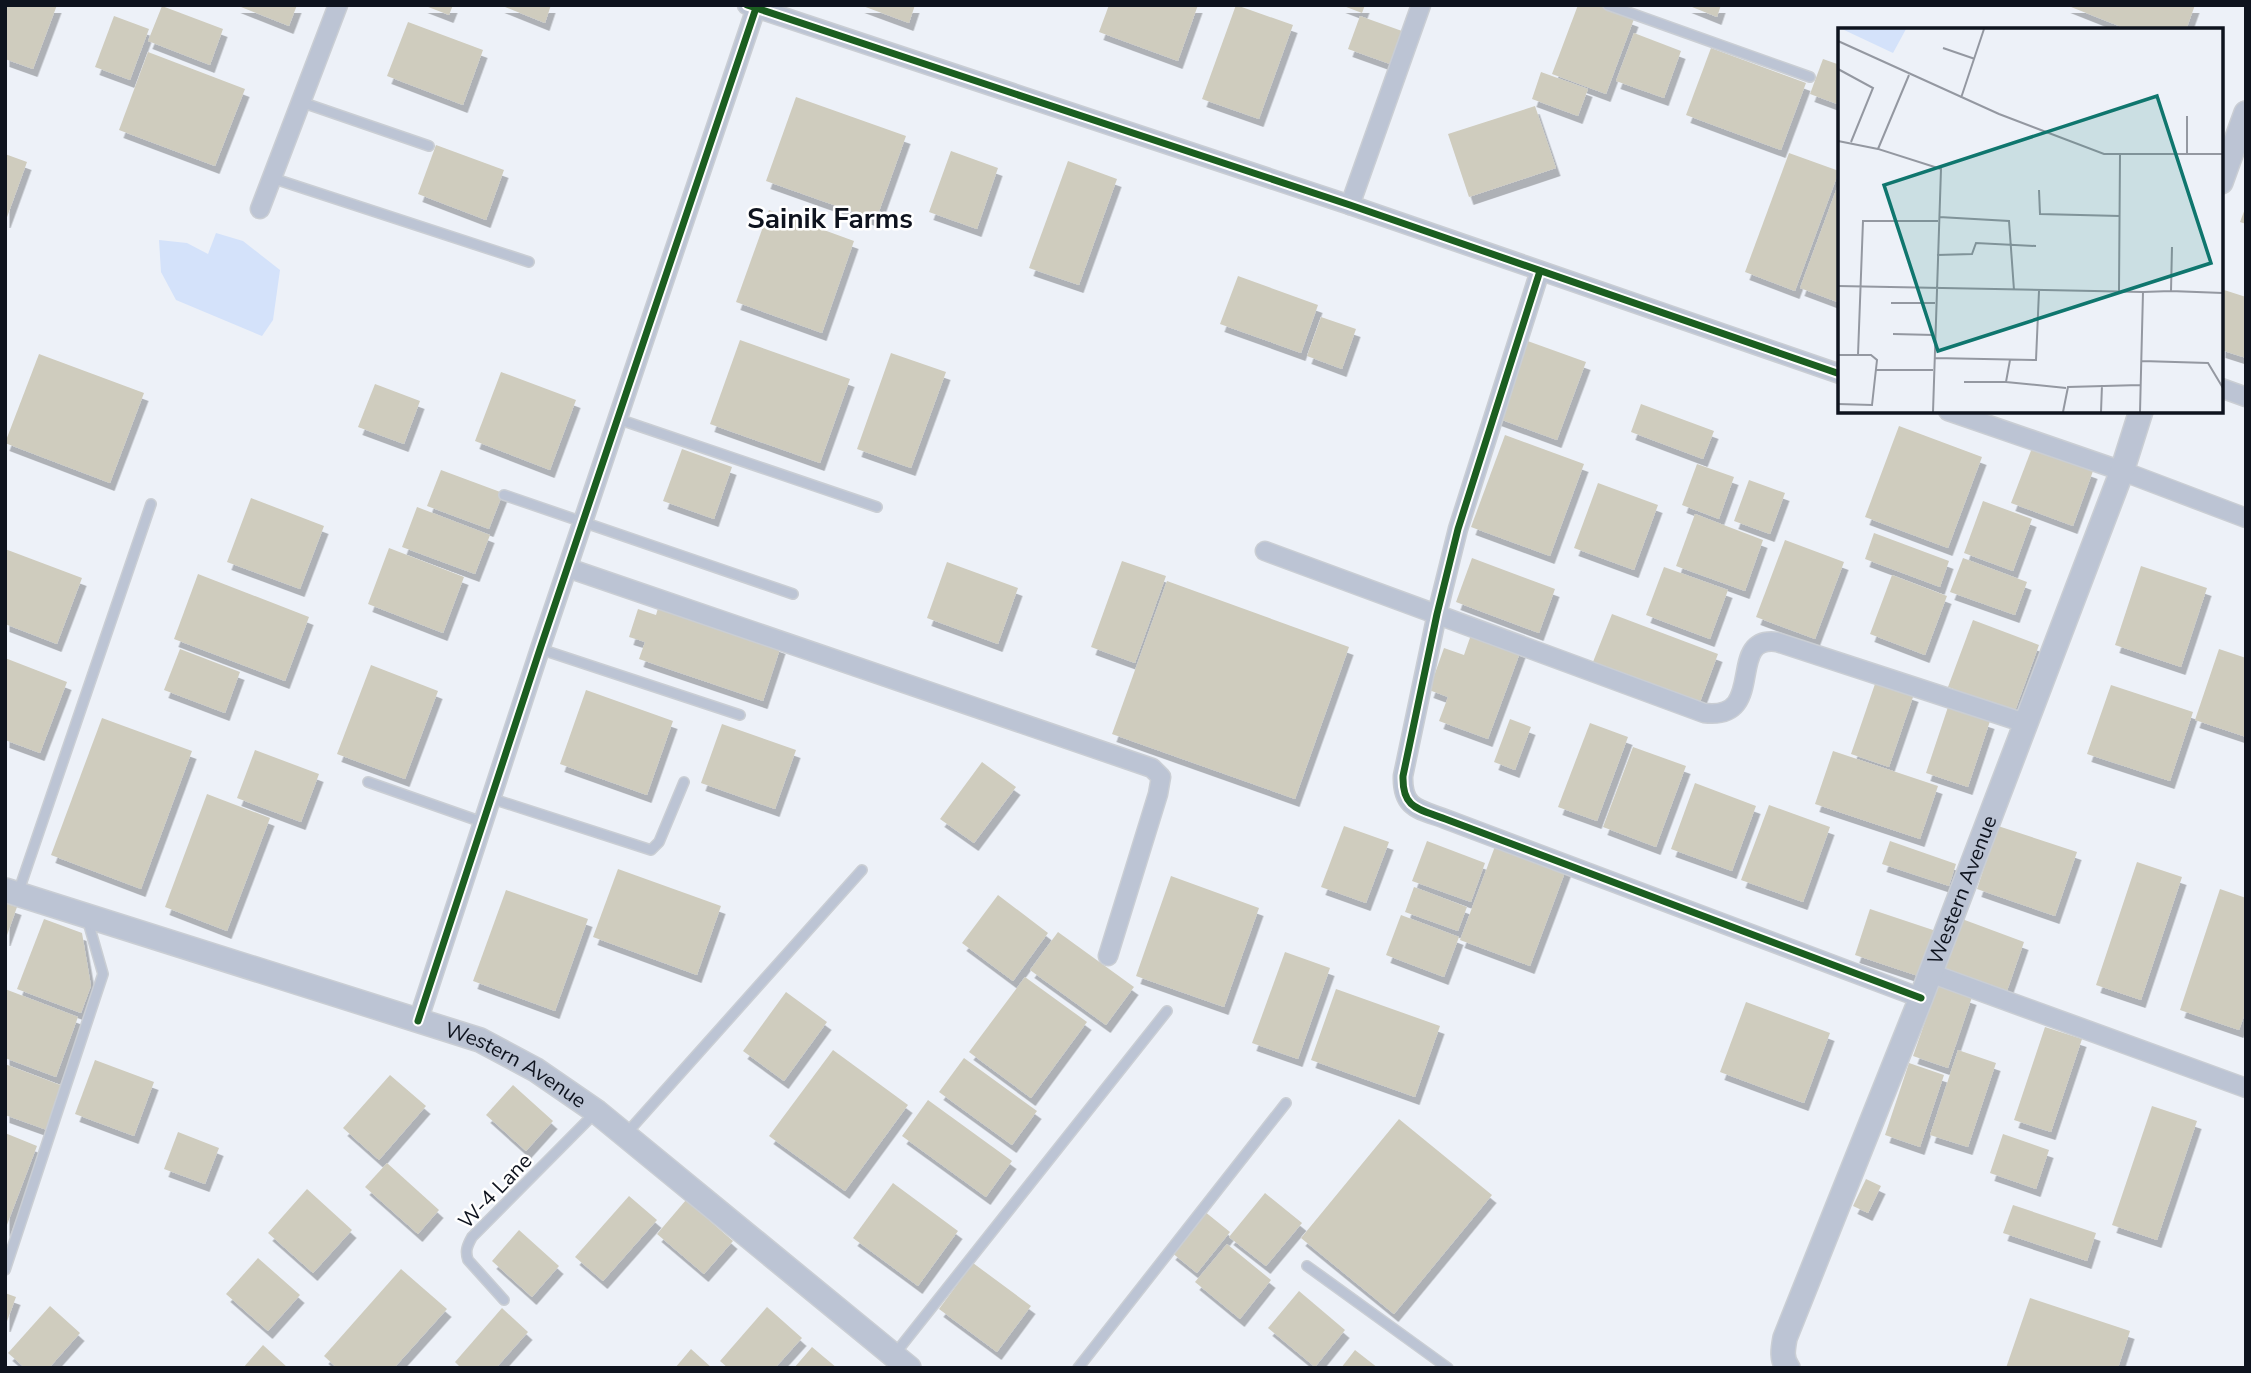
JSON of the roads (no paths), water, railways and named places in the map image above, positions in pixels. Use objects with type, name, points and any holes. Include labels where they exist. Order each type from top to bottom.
[{"type":"street","points":[[260,209],[338,5]]},
{"type":"street","points":[[1350,205],[1421,5]]},
{"type":"street","points":[[418,1021],[752,7],[1350,205],[1838,373]]},
{"type":"street","points":[[2223,178],[2242,136],[2246,113]]},
{"type":"street","points":[[1540,271],[1471,484],[1437,614],[1404,776],[1403,790],[1406,800],[1448,820],[1921,998]]},
{"type":"street","points":[[2223,389],[2246,397]]},
{"type":"street","points":[[1954,413],[2122,471],[2246,518]]},
{"type":"street","name":"Western Avenue","points":[[1788,1368],[1784,1363],[1785,1338],[1921,998],[2122,471],[2140,413]]},
{"type":"street","points":[[1265,551],[1704,713],[1718,715],[1728,712],[1735,705],[1740,696],[1750,656],[1755,646],[1764,640],[2025,723]]},
{"type":"street","points":[[568,568],[1157,772],[1161,777],[1158,794],[1108,956]]},
{"type":"street","name":"Western Avenue","points":[[11,892],[480,1040],[508,1054],[597,1112],[624,1137],[901,1362]]},
{"type":"street","points":[[1930,973],[2246,1088]]},
{"type":"lane","points":[[1608,5],[1810,77]]},
{"type":"lane","points":[[301,102],[429,146]]},
{"type":"lane","points":[[272,178],[529,262]]},
{"type":"lane","points":[[618,419],[877,507]]},
{"type":"lane","points":[[504,495],[793,594]]},
{"type":"lane","points":[[11,892],[151,504]]},
{"type":"lane","points":[[540,649],[740,715]]},
{"type":"lane","points":[[368,782],[482,822]]},
{"type":"lane","points":[[491,798],[651,850],[659,842],[684,782]]},
{"type":"lane","points":[[624,1137],[862,870]]},
{"type":"lane","points":[[5,1270],[103,974],[87,916]]},
{"type":"lane","points":[[901,1362],[1167,1011]]},
{"type":"lane","points":[[1078,1368],[1286,1103]]},
{"type":"lane","name":"W-4 Lane","points":[[504,1300],[468,1260],[467,1245],[597,1112]]},
{"type":"lane","points":[[1307,1266],[1435,1364],[1448,1368]]},
{"type":"district","name":"Sainik Farms","points":[[830,219]]}]
